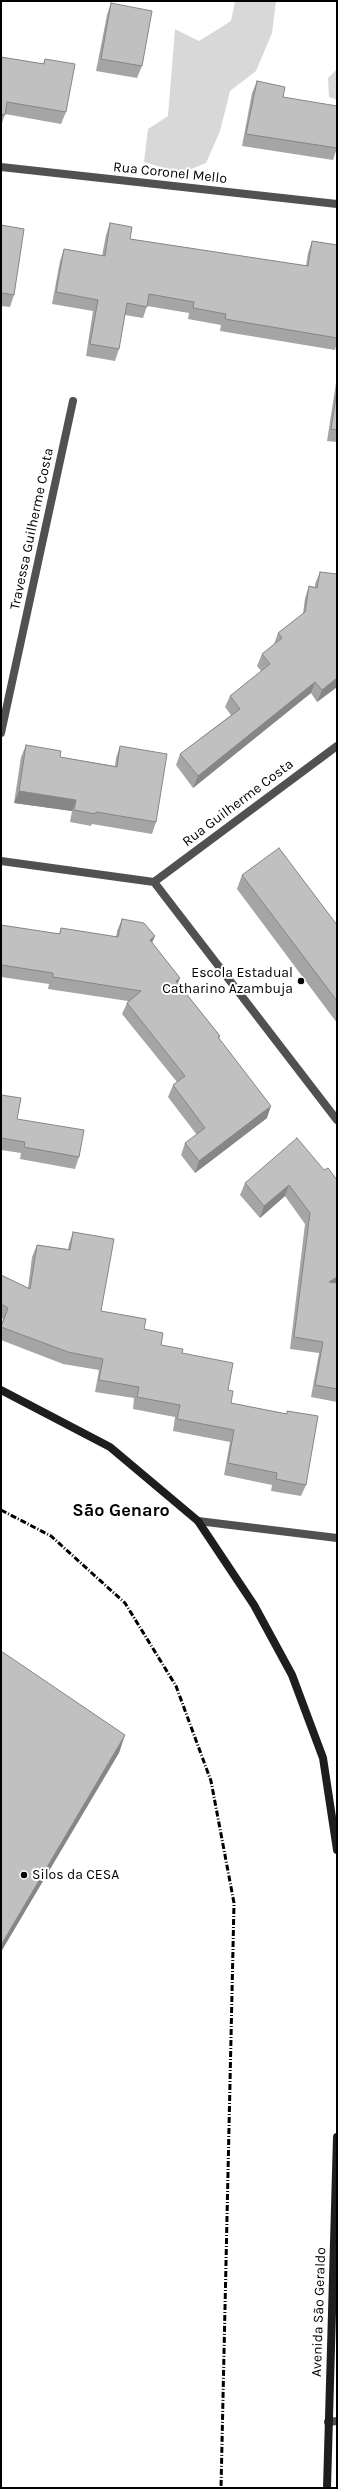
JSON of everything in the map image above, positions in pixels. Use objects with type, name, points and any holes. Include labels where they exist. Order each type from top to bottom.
[{"type":"street","name":"Rua Coronel Mello","points":[[1,167],[337,204]]},
{"type":"street","name":"Travessa Guilherme Costa","points":[[1,733],[73,401]]},
{"type":"street","name":"Rua Guilherme Costa","points":[[154,882],[337,746]]},
{"type":"street","points":[[1,861],[154,882],[337,1120]]},
{"type":"street","points":[[1,1390],[110,1447],[198,1521],[254,1605],[292,1675],[324,1758],[337,1850]]},
{"type":"street","points":[[198,1521],[337,1538]]},
{"type":"street","name":"Avenida São Geraldo","points":[[327,2488],[337,2137]]},
{"type":"street","points":[[328,2422],[337,2421]]},
{"type":"shaded area","points":[[235,1],[276,1],[272,33],[256,71],[230,91],[220,131],[206,163],[181,173],[144,162],[148,129],[168,116],[175,29],[199,41],[231,21]]},
{"type":"shaded area","points":[[337,69],[337,100],[329,97],[328,78]]},
{"type":"building","points":[[111,3],[152,11],[142,66],[101,59]]},
{"type":"building","points":[[1,57],[44,64],[45,59],[75,64],[66,112],[7,102],[5,115],[1,114]]},
{"type":"building","points":[[257,81],[285,87],[283,97],[337,106],[337,148],[246,134]]},
{"type":"building","points":[[110,223],[132,227],[130,239],[308,266],[312,241],[337,245],[337,338],[225,319],[226,314],[193,308],[194,302],[149,294],[147,307],[127,303],[119,349],[90,344],[98,300],[56,292],[64,249],[105,256]]},
{"type":"building","points":[[1,225],[24,229],[14,295],[1,293]]},
{"type":"building","points":[[337,391],[337,430],[331,429]]},
{"type":"building","points":[[320,572],[337,574],[337,678],[322,690],[315,682],[198,776],[180,754],[240,709],[230,696],[270,664],[262,654],[282,638],[278,633],[305,612],[309,586],[317,588]]},
{"type":"building","points":[[26,745],[61,751],[60,757],[117,767],[120,746],[167,754],[156,822],[96,812],[95,814],[74,810],[76,800],[19,791]]},
{"type":"building","points":[[279,848],[337,925],[337,1001],[242,875]]},
{"type":"building","points":[[122,919],[144,923],[155,936],[150,940],[180,978],[176,981],[220,1036],[218,1037],[271,1106],[199,1161],[185,1143],[205,1128],[173,1085],[185,1076],[127,1003],[141,991],[53,977],[53,973],[1,965],[1,925],[60,934],[61,928],[118,937]]},
{"type":"building","points":[[1,1095],[21,1098],[17,1119],[84,1130],[79,1157],[24,1147],[25,1142],[1,1138]]},
{"type":"building","points":[[297,1138],[324,1170],[328,1168],[337,1180],[337,1277],[329,1282],[337,1283],[337,1389],[315,1385],[323,1342],[294,1337],[310,1213],[289,1185],[264,1206],[245,1183]]},
{"type":"building","points":[[73,1232],[114,1239],[101,1311],[146,1319],[144,1329],[163,1333],[161,1345],[183,1349],[182,1353],[233,1363],[228,1390],[233,1391],[231,1403],[287,1414],[287,1411],[318,1416],[306,1485],[276,1479],[277,1473],[228,1463],[234,1430],[177,1419],[180,1405],[137,1397],[139,1387],[99,1380],[103,1359],[68,1352],[1,1327],[8,1308],[1,1304],[1,1275],[30,1289],[37,1245],[70,1250]]},
{"type":"building","name":"Silos da CESA","points":[[1,1651],[125,1735],[1,1945]]},
{"type":"railway","points":[[1,1510],[51,1536],[125,1603],[176,1686],[211,1781],[234,1903],[221,2488]]},
{"type":"place","name":"Escola Estadual Catharino Azambuja","points":[[301,981]]},
{"type":"place","name":"Silos da CESA","points":[[24,1875]]},
{"type":"district","name":"São Genaro","points":[[121,1511]]}]
